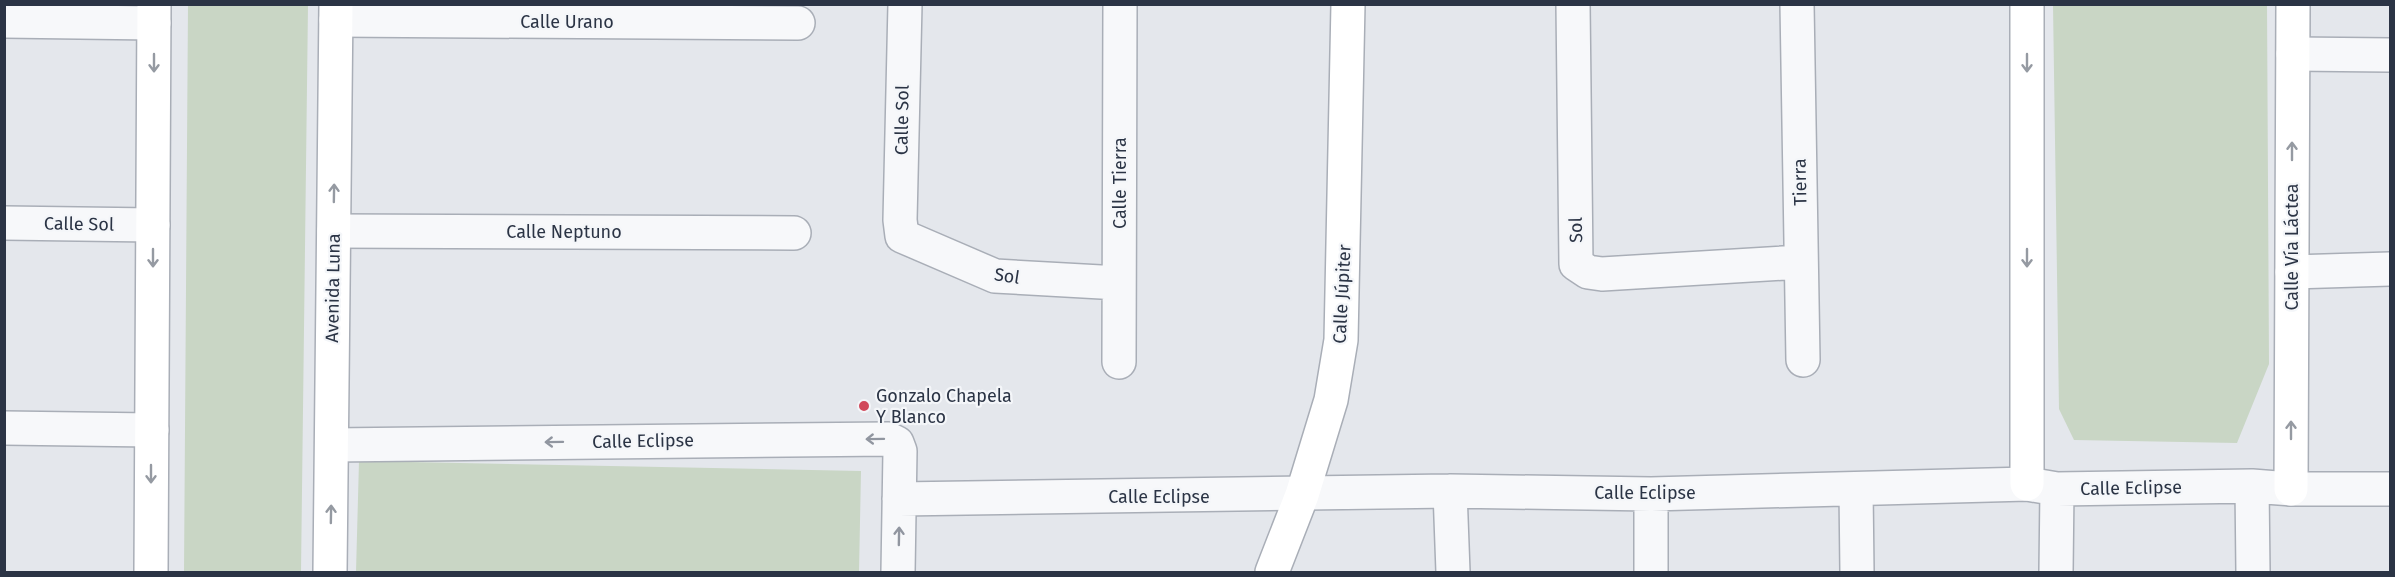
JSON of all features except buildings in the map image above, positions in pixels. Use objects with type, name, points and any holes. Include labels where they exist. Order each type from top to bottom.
[{"type":"street","name":"Calle Sol","points":[[902,236],[900,220],[904,4]]},
{"type":"street","name":"Calle Tierra","points":[[1119,362],[1120,4]]},
{"type":"street","name":"Calle Júpiter","points":[[1272,573],[1302,495],[1331,400],[1341,340],[1348,4]]},
{"type":"street","name":"Sol","points":[[1573,4],[1576,264],[1588,272],[1602,274],[1801,262]]},
{"type":"street","name":"Tierra","points":[[1797,4],[1803,360]]},
{"type":"street","points":[[2027,4],[2042,486],[2055,573]]},
{"type":"street","name":"Calle Vía Láctea","points":[[2291,489],[2293,4]]},
{"type":"street","name":"Calle Urano","points":[[336,12],[798,23]]},
{"type":"street","name":"Avenida Luna","points":[[330,573],[336,12]]},
{"type":"street","points":[[4,21],[154,14],[151,573]]},
{"type":"street","points":[[2293,54],[2391,55]]},
{"type":"street","name":"Calle Sol","points":[[4,223],[153,225]]},
{"type":"street","name":"Calle Neptuno","points":[[334,231],[794,233]]},
{"type":"street","name":"Sol","points":[[902,236],[995,276],[1119,283]]},
{"type":"street","points":[[2292,272],[2391,269]]},
{"type":"street","points":[[4,428],[152,430]]},
{"type":"street","name":"Calle Eclipse","points":[[332,445],[889,439],[897,442],[900,451],[898,573]]},
{"type":"street","name":"Calle Eclipse","points":[[899,499],[1302,495],[1450,491],[1651,494],[2042,486],[2252,486],[2291,489],[2391,489]]},
{"type":"street","points":[[2252,486],[2253,573]]},
{"type":"street","points":[[1856,489],[1857,573]]},
{"type":"street","points":[[1450,491],[1453,573]]},
{"type":"street","points":[[1651,494],[1652,573]]},
{"type":"green space","points":[[188,5],[308,5],[301,572],[184,572]]},
{"type":"green space","points":[[2053,5],[2267,5],[2269,364],[2237,443],[2074,440],[2059,409]]},
{"type":"green space","points":[[359,461],[861,471],[859,572],[356,572]]},
{"type":"place","name":"Gonzalo Chapela Y Blanco","points":[[864,406]]}]
